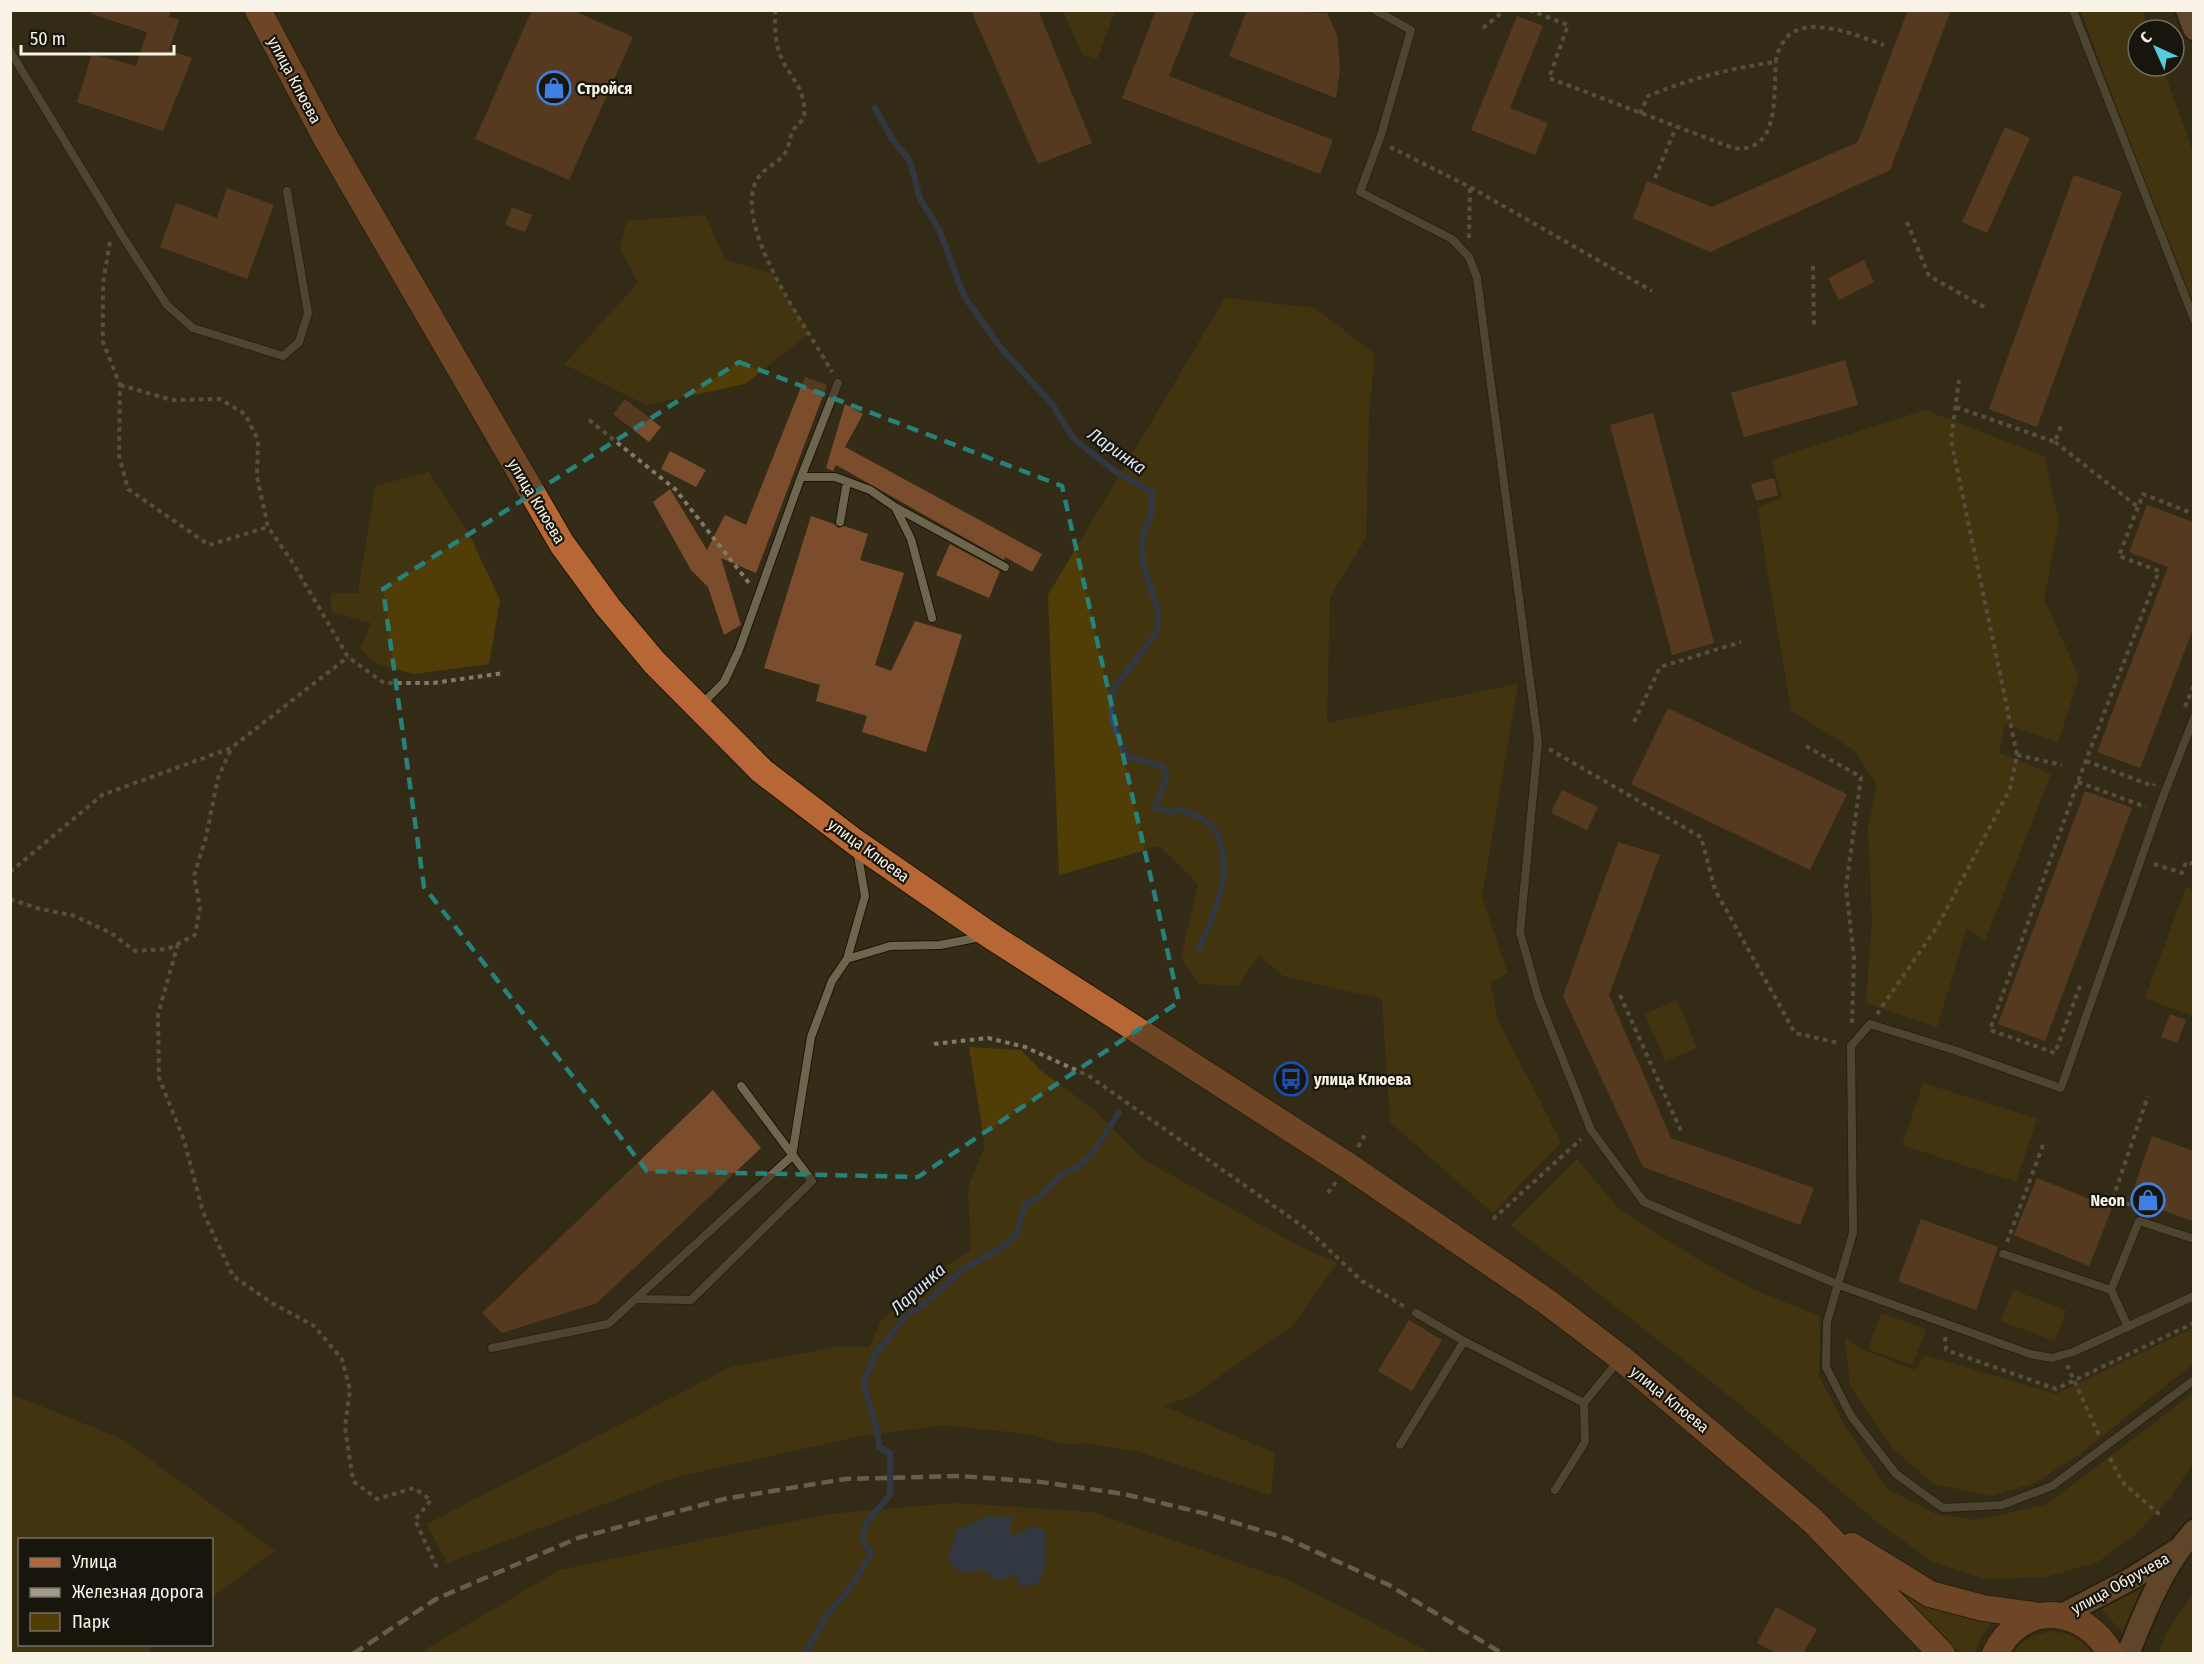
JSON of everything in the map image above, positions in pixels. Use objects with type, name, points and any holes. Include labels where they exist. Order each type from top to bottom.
[{"type":"main road","name":"улица Клюева","points":[[258,10],[327,140],[562,544],[608,607],[654,662],[762,771],[855,842],[991,936],[1347,1165],[1546,1301],[1621,1358],[1812,1520],[1942,1653]]},
{"type":"main road","name":"улица Клюева","points":[[1812,1520],[1930,1594],[1983,1608],[2051,1616],[2091,1628],[2103,1639],[2111,1653]]},
{"type":"main road","points":[[1995,1653],[2011,1630],[2051,1616]]},
{"type":"street","points":[[2187,10],[2193,29]]},
{"type":"street","name":"улица Обручева","points":[[2128,1653],[2153,1594],[2178,1550],[2193,1531]]},
{"type":"street","name":"улица Обручева","points":[[2051,1616],[2131,1579],[2178,1550]]},
{"type":"lane","points":[[1375,10],[1411,30],[1379,141],[1359,192],[1452,239],[1469,257],[1477,278],[1538,742],[1520,932],[1538,997],[1591,1130],[1644,1202],[1839,1285],[2030,1354],[2052,1358],[2073,1352],[2193,1296]]},
{"type":"lane","points":[[2073,10],[2193,319]]},
{"type":"lane","points":[[10,51],[113,221],[168,305],[193,328],[283,356],[299,342],[308,313],[287,191]]},
{"type":"lane","points":[[698,707],[724,682],[739,650],[801,477],[838,383]]},
{"type":"lane","points":[[801,477],[835,477],[870,490],[895,507],[1005,567]]},
{"type":"lane","points":[[840,522],[847,482]]},
{"type":"lane","points":[[895,507],[911,539],[932,618]]},
{"type":"lane","points":[[2193,718],[2061,1088],[1870,1024],[1851,1046],[1853,1233],[1827,1322],[1826,1367],[1851,1416],[1896,1474],[1943,1508],[2002,1505],[2052,1486],[2193,1380]]},
{"type":"lane","points":[[492,1348],[608,1324],[792,1156],[811,1037],[832,981],[847,959],[865,896],[855,842]]},
{"type":"lane","points":[[847,959],[890,946],[940,945],[991,936]]},
{"type":"lane","points":[[638,1299],[690,1300],[812,1181],[741,1086]]},
{"type":"lane","points":[[2128,1327],[2111,1290],[2139,1221],[2193,1239]]},
{"type":"lane","points":[[2003,1254],[2111,1290]]},
{"type":"lane","points":[[1416,1313],[1464,1341],[1584,1403]]},
{"type":"lane","points":[[1400,1445],[1464,1341]]},
{"type":"lane","points":[[1555,1490],[1586,1442],[1584,1403],[1621,1358]]},
{"type":"path","points":[[776,10],[779,51],[798,81],[806,106],[804,119],[792,128],[784,155],[758,177],[750,205],[772,274],[838,383]]},
{"type":"path","points":[[1483,28],[1505,10]]},
{"type":"path","points":[[1528,10],[1568,25],[1549,78],[1676,128],[1733,148],[1748,150],[1756,145],[1771,126],[1776,62],[1786,37],[1812,26],[1838,29],[1884,45]]},
{"type":"path","points":[[1640,114],[1648,96],[1675,84],[1734,68],[1776,62]]},
{"type":"path","points":[[1655,178],[1676,128]]},
{"type":"path","points":[[1379,141],[1470,187],[1652,291]]},
{"type":"path","points":[[1469,257],[1470,187]]},
{"type":"path","points":[[113,221],[103,283],[103,342],[120,385],[118,456],[128,489],[209,545],[268,527]]},
{"type":"path","points":[[1907,222],[1929,276],[1986,308]]},
{"type":"path","points":[[1813,266],[1814,327]]},
{"type":"path","points":[[1870,1024],[1937,927],[2010,789],[2017,754],[1951,440],[1959,380]]},
{"type":"path","points":[[120,385],[172,400],[220,399],[245,414],[258,440],[257,477],[268,527],[291,560],[348,657],[384,683],[433,683],[504,673]]},
{"type":"path","points":[[1956,407],[2055,442],[2138,507]]},
{"type":"path","points":[[589,420],[675,489],[759,595]]},
{"type":"path","points":[[2055,442],[2062,423]]},
{"type":"path","points":[[2084,974],[2055,1053],[1990,1030],[2078,782],[2159,571],[2119,556],[2138,507],[2144,494],[2193,514]]},
{"type":"path","points":[[1634,722],[1660,668],[1741,642]]},
{"type":"path","points":[[10,872],[102,795],[231,748],[348,657]]},
{"type":"path","points":[[2181,716],[2193,685]]},
{"type":"path","points":[[1538,742],[1701,837],[1715,890],[1795,1033],[1851,1046],[1854,959],[1846,887],[1861,777],[1806,746]]},
{"type":"path","points":[[10,898],[40,909],[72,915],[111,933],[135,951],[168,950],[195,935],[200,908],[194,876],[207,837],[218,778],[231,748]]},
{"type":"path","points":[[2017,754],[2062,765]]},
{"type":"path","points":[[2086,761],[2153,786],[2157,776]]},
{"type":"path","points":[[2078,782],[2146,806],[2142,817]]},
{"type":"path","points":[[2141,859],[2182,873],[2186,862],[2193,864]]},
{"type":"path","points":[[178,944],[158,1014],[159,1078],[184,1140],[203,1212],[233,1276],[272,1303],[314,1326],[342,1359],[350,1390],[345,1427],[353,1481],[377,1499],[414,1488],[431,1500],[415,1520],[438,1570]]},
{"type":"path","points":[[1620,995],[1681,1131]]},
{"type":"path","points":[[934,1044],[988,1038],[1025,1047],[1089,1076],[1308,1230],[1362,1281],[1416,1313]]},
{"type":"path","points":[[2123,1202],[2113,1198],[2148,1096]]},
{"type":"path","points":[[1493,1219],[1591,1130]]},
{"type":"path","points":[[2003,1254],[2043,1145]]},
{"type":"highlighted area","points":[[739,362],[1062,486],[1179,1002],[918,1177],[647,1171],[424,887],[383,589]]},
{"type":"green space","points":[[1063,11],[1115,11],[1097,59],[1083,55]]},
{"type":"green space","points":[[2081,11],[2142,11],[2145,18],[2126,18],[2126,78],[2166,78],[2193,152],[2193,315]]},
{"type":"green space","points":[[705,215],[725,259],[772,274],[810,333],[745,384],[646,405],[564,364],[638,283],[620,248],[627,221]]},
{"type":"green space","points":[[1225,298],[1315,308],[1375,354],[1369,415],[1366,538],[1330,597],[1327,723],[1518,684],[1482,897],[1508,973],[1490,982],[1498,1020],[1561,1142],[1493,1213],[1390,1122],[1382,999],[1283,976],[1259,955],[1238,986],[1199,984],[1181,959],[1198,884],[1159,846],[1059,875],[1048,595]]},
{"type":"green space","points":[[1925,410],[2044,456],[2059,522],[2044,599],[2079,677],[2058,742],[2005,724],[1999,753],[2051,774],[1985,941],[1967,928],[1937,1027],[1866,1003],[1872,920],[1868,827],[1877,785],[1855,751],[1791,710],[1758,507],[1782,498],[1771,460]]},
{"type":"green space","points":[[429,472],[468,532],[500,600],[489,664],[414,674],[377,664],[360,649],[371,623],[331,612],[331,593],[358,593],[375,486]]},
{"type":"green space","points":[[2186,887],[2193,890],[2193,1016],[2145,998]]},
{"type":"green space","points":[[1677,1000],[1697,1048],[1665,1061],[1645,1014]]},
{"type":"green space","points":[[969,1047],[1021,1050],[1040,1070],[1097,1112],[1141,1158],[1299,1246],[1337,1263],[1293,1325],[1193,1395],[1164,1406],[1275,1453],[1271,1495],[1139,1452],[1086,1443],[1064,1444],[1027,1434],[944,1425],[861,1436],[676,1477],[447,1563],[427,1524],[731,1367],[836,1347],[869,1347],[881,1321],[924,1280],[971,1250],[968,1188],[985,1145]]},
{"type":"green space","points":[[1923,1083],[2037,1119],[2016,1182],[1902,1145]]},
{"type":"green space","points":[[1577,1159],[1619,1209],[1694,1257],[1754,1290],[1820,1316],[1819,1376],[1846,1428],[1887,1489],[1936,1514],[1976,1520],[2046,1505],[2193,1393],[2193,1462],[2171,1497],[2136,1534],[2098,1562],[2046,1577],[1985,1579],[1933,1562],[1878,1523],[1736,1401],[1511,1225]]},
{"type":"green space","points":[[2013,1290],[2066,1310],[2055,1341],[2001,1321]]},
{"type":"green space","points":[[1881,1313],[1926,1329],[1912,1365],[1868,1349]]},
{"type":"green space","points":[[2193,1328],[2193,1364],[2080,1454],[2037,1482],[1991,1496],[1934,1484],[1894,1450],[1850,1386],[1845,1337],[1861,1349],[1915,1370],[1925,1355],[2056,1394]]},
{"type":"green space","points":[[11,1394],[124,1440],[275,1551],[213,1596],[213,1538],[18,1538],[18,1646],[152,1646],[149,1653],[11,1653]]},
{"type":"green space","points":[[956,1503],[1092,1512],[1290,1581],[1431,1653],[418,1654],[559,1570],[828,1514]]},
{"type":"green space","points":[[2158,1572],[2143,1593],[2123,1633],[2099,1607]]},
{"type":"green space","points":[[1899,1593],[1945,1612],[1993,1621],[1981,1637],[1975,1653],[1960,1653]]},
{"type":"green space","points":[[2193,1594],[2193,1653],[2159,1653],[2165,1635]]},
{"type":"green space","points":[[2052,1631],[2074,1637],[2091,1653],[2014,1653],[2030,1638]]},
{"type":"water","points":[[1013,1515],[1010,1527],[1012,1537],[1033,1526],[1046,1532],[1045,1564],[1038,1584],[1020,1587],[1016,1574],[997,1581],[984,1570],[959,1572],[948,1560],[957,1529],[977,1522],[984,1516],[1005,1518]]},
{"type":"building","points":[[92,10],[171,10],[169,17],[179,20],[169,50],[192,58],[163,131],[77,102],[92,54],[136,66],[147,32],[92,14]]},
{"type":"building","name":"Стройся","points":[[532,10],[572,10],[633,37],[569,180],[475,139]]},
{"type":"building","points":[[971,10],[1038,10],[1092,143],[1038,164]]},
{"type":"building","points":[[1156,10],[1195,10],[1169,76],[1333,140],[1320,174],[1122,98]]},
{"type":"building","points":[[1247,10],[1327,13],[1337,35],[1340,69],[1336,98],[1229,56]]},
{"type":"building","points":[[1908,10],[1951,10],[1890,170],[1710,252],[1633,218],[1647,181],[1712,207],[1858,142]]},
{"type":"building","points":[[1517,16],[1543,26],[1510,108],[1548,123],[1535,155],[1471,130]]},
{"type":"building","points":[[2005,127],[2030,138],[1987,233],[1962,222]]},
{"type":"building","points":[[2074,175],[2122,192],[2037,427],[1989,409]]},
{"type":"building","points":[[227,188],[274,205],[247,279],[160,247],[176,203],[217,218]]},
{"type":"building","points":[[512,207],[532,215],[525,232],[505,225]]},
{"type":"building","points":[[1864,260],[1874,282],[1839,300],[1828,278]]},
{"type":"building","points":[[1845,360],[1858,405],[1744,437],[1731,393]]},
{"type":"building","points":[[805,377],[827,385],[756,573],[721,558],[741,625],[724,635],[708,587],[691,570],[653,502],[670,489],[707,550],[725,515],[746,525]]},
{"type":"building","points":[[625,399],[661,427],[649,442],[613,414]]},
{"type":"building","points":[[845,404],[863,414],[845,447],[1042,554],[1032,572],[1005,557],[1004,560],[836,465],[833,471],[826,468]]},
{"type":"building","points":[[1653,413],[1714,643],[1672,655],[1610,425]]},
{"type":"building","points":[[670,451],[706,470],[696,487],[661,469]]},
{"type":"building","points":[[1774,478],[1778,495],[1756,501],[1751,484]]},
{"type":"building","points":[[2147,505],[2193,522],[2193,629],[2140,768],[2097,752],[2168,567],[2129,552]]},
{"type":"building","points":[[811,516],[834,524],[838,528],[844,526],[868,534],[860,560],[904,573],[875,665],[891,671],[915,621],[962,635],[926,752],[862,732],[867,716],[816,701],[820,685],[764,668]]},
{"type":"building","points":[[950,544],[1000,571],[989,598],[936,575]]},
{"type":"building","points":[[1668,708],[1847,794],[1810,870],[1631,784]]},
{"type":"building","points":[[1562,790],[1598,807],[1587,830],[1551,813]]},
{"type":"building","points":[[2085,791],[2132,808],[2045,1041],[1998,1024]]},
{"type":"building","points":[[1618,842],[1660,855],[1609,995],[1671,1138],[1814,1188],[1800,1225],[1643,1167],[1563,996]]},
{"type":"building","points":[[2170,1014],[2186,1020],[2177,1043],[2161,1037]]},
{"type":"building","points":[[713,1090],[761,1148],[597,1303],[502,1333],[482,1313]]},
{"type":"building","points":[[2152,1136],[2193,1151],[2193,1221],[2130,1199]]},
{"type":"building","points":[[2037,1178],[2112,1208],[2089,1266],[2014,1235]]},
{"type":"building","points":[[1921,1219],[1998,1247],[1976,1310],[1898,1281]]},
{"type":"building","points":[[1409,1320],[1442,1340],[1412,1391],[1378,1371]]},
{"type":"building","points":[[1776,1607],[1817,1629],[1803,1653],[1776,1653],[1757,1643]]},
{"type":"waterway","name":"Ларинка","points":[[875,108],[892,139],[910,161],[920,199],[939,229],[964,296],[1001,348],[1052,404],[1074,439],[1116,472],[1152,492],[1151,516],[1142,535],[1143,563],[1158,611],[1157,632],[1112,691],[1112,718],[1126,756],[1162,766],[1167,776],[1155,807],[1170,812],[1177,809],[1193,814],[1209,823],[1216,832],[1224,861],[1221,891],[1199,948]]},
{"type":"waterway","name":"Ларинка","points":[[805,1654],[826,1616],[851,1587],[872,1553],[862,1541],[866,1523],[890,1495],[890,1453],[879,1447],[877,1430],[863,1383],[876,1353],[905,1317],[932,1298],[959,1272],[1004,1246],[1017,1233],[1025,1204],[1039,1197],[1062,1174],[1078,1167],[1092,1154],[1119,1112]]},
{"type":"railway","points":[[353,1654],[436,1599],[578,1538],[724,1499],[845,1479],[960,1476],[1041,1482],[1124,1494],[1207,1514],[1288,1539],[1389,1585],[1503,1654]]},
{"type":"place","name":"Стройся","points":[[554,88]]},
{"type":"place","name":"улица Клюева","points":[[1291,1079]]},
{"type":"place","name":"Neon","points":[[2148,1200]]}]
